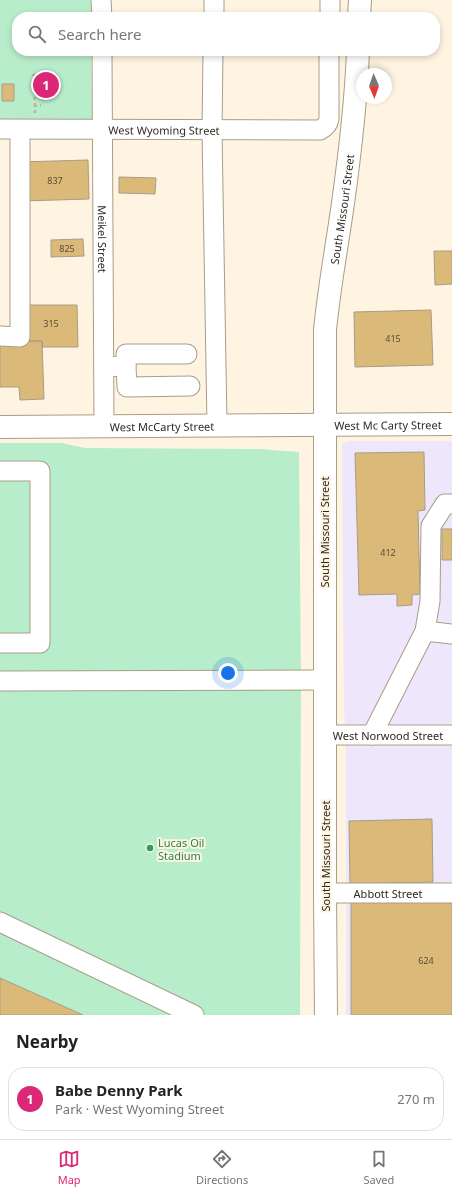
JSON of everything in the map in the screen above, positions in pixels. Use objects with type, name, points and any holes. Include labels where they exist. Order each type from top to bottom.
[{"type":"main road","points":[[359,12],[360,0]]},
{"type":"main road","name":"South Missouri Street","points":[[326,1015],[324,330],[352,135],[358,56]]},
{"type":"main road","name":"West Mc Carty Street","points":[[324,425],[452,424]]},
{"type":"main road","name":"West McCarty Street","points":[[0,427],[324,425]]},
{"type":"street","points":[[101,0],[102,12]]},
{"type":"street","points":[[214,0],[214,12]]},
{"type":"street","points":[[330,0],[330,12]]},
{"type":"street","name":"Meikel Street","points":[[102,56],[104,426]]},
{"type":"street","points":[[213,56],[212,131],[217,426]]},
{"type":"street","name":"West Wyoming Street","points":[[0,129],[212,131],[320,130],[327,125],[329,115],[329,56]]},
{"type":"street","points":[[0,336],[20,337],[20,130]]},
{"type":"street","points":[[187,354],[126,354],[127,387],[190,386]]},
{"type":"street","points":[[104,367],[126,366]]},
{"type":"street","points":[[0,471],[40,471],[40,643],[0,643]]},
{"type":"street","points":[[372,735],[425,631],[430,601],[430,526],[445,504],[452,504]]},
{"type":"street","points":[[425,631],[452,634]]},
{"type":"street","points":[[0,681],[324,680]]},
{"type":"street","name":"West Norwood Street","points":[[325,735],[452,735]]},
{"type":"street","name":"Abbott Street","points":[[325,893],[452,893]]},
{"type":"street","points":[[0,922],[194,1015]]},
{"type":"path","points":[[34,106],[34,75],[38,75],[39,88],[46,88]]},
{"type":"shaded area","points":[[349,441],[452,441],[452,1015],[346,1015],[346,735],[344,712],[342,443]]},
{"type":"green space","points":[[0,0],[91,0],[91,12],[12,12],[12,56],[91,56],[92,120],[0,121]]},
{"type":"green space","name":"Lucas Oil Stadium","points":[[0,443],[61,443],[85,448],[258,449],[299,452],[301,680],[300,1015],[0,1015]]},
{"type":"building","points":[[2,84],[14,84],[14,101],[2,101]]},
{"type":"building","points":[[88,160],[89,199],[22,201],[21,162]]},
{"type":"building","points":[[119,177],[156,178],[155,194],[119,193]]},
{"type":"building","points":[[83,239],[84,256],[51,257],[51,240]]},
{"type":"building","points":[[434,251],[452,251],[452,284],[435,285]]},
{"type":"building","points":[[24,305],[77,305],[78,347],[42,347],[42,341],[24,341]]},
{"type":"building","points":[[431,310],[433,365],[355,367],[354,312]]},
{"type":"building","points":[[42,341],[44,399],[20,400],[19,387],[0,387],[0,342]]},
{"type":"building","points":[[424,452],[425,510],[418,511],[420,594],[412,595],[412,605],[397,606],[397,594],[359,595],[355,453]]},
{"type":"building","points":[[442,529],[452,529],[452,560],[442,560]]},
{"type":"building","points":[[432,819],[433,882],[350,884],[349,821]]},
{"type":"building","points":[[452,899],[452,1015],[351,1015],[351,901]]},
{"type":"building","points":[[0,978],[83,1015],[0,1015]]},
{"type":"place","name":"Babe Denny Park","points":[[46,85]]},
{"type":"place","name":"Lucas Oil Stadium","points":[[150,848]]}]
